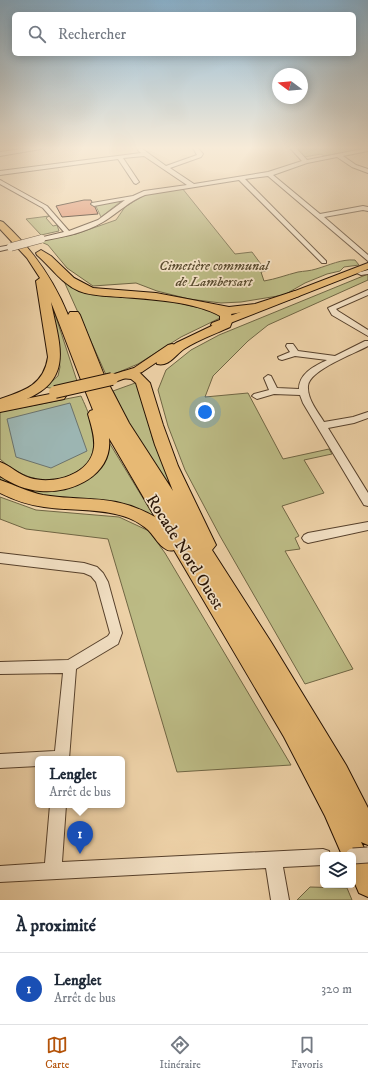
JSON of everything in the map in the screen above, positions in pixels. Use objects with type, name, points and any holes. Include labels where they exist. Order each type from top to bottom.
[{"type":"highway","name":"Rocade Nord Ouest","points":[[0,215],[39,251],[54,274],[67,297],[98,375],[122,424],[312,726],[338,773],[368,833]]},
{"type":"highway","name":"Rocade Nord Ouest","points":[[0,224],[24,246],[39,251]]},
{"type":"highway","name":"Rocade Nord Ouest","points":[[39,251],[87,380],[122,450],[285,716],[349,839],[368,884]]},
{"type":"highway","points":[[39,251],[68,280],[82,289],[156,296],[229,311],[246,309],[295,294]]},
{"type":"highway","points":[[2,404],[27,394],[39,387],[48,378],[53,366],[54,357],[39,251]]},
{"type":"highway","points":[[162,361],[172,351],[180,346],[202,334],[224,325],[227,321],[225,314],[216,309]]},
{"type":"highway","points":[[138,374],[148,375],[148,397],[161,441],[183,495],[214,556],[232,598]]},
{"type":"highway","points":[[0,468],[22,481],[47,486],[71,481],[84,475],[92,469],[99,457],[102,442],[87,380]]},
{"type":"highway","points":[[0,486],[10,492],[28,498],[45,501],[107,505],[126,509],[146,518],[167,539],[188,571],[237,636]]},
{"type":"main road","points":[[138,374],[143,367],[190,337],[295,294],[364,270]]},
{"type":"main road","points":[[2,404],[113,382],[138,374],[202,336],[364,270]]},
{"type":"street","points":[[14,190],[45,207],[68,233]]},
{"type":"street","points":[[94,204],[159,190]]},
{"type":"street","points":[[252,190],[324,262]]},
{"type":"street","points":[[288,190],[367,256],[364,263],[364,270]]},
{"type":"street","points":[[0,249],[11,247],[39,251],[68,233],[95,223],[135,196]]},
{"type":"street","points":[[319,216],[363,208],[368,209]]},
{"type":"street","points":[[368,292],[332,308],[335,313],[368,334]]},
{"type":"street","points":[[368,344],[313,371],[304,381],[303,392],[368,502]]},
{"type":"street","points":[[282,357],[292,349],[337,359]]},
{"type":"street","points":[[268,378],[274,391]]},
{"type":"street","points":[[257,396],[274,391],[303,392]]},
{"type":"street","points":[[322,426],[354,420],[368,415]]},
{"type":"street","points":[[308,538],[368,526]]},
{"type":"street","points":[[0,558],[84,568],[94,571],[102,582],[116,635],[113,640],[70,666],[0,668]]},
{"type":"street","points":[[62,756],[70,666]]},
{"type":"street","points":[[0,761],[35,759]]},
{"type":"street","points":[[53,871],[58,808]]},
{"type":"street","points":[[356,856],[368,855]]},
{"type":"street","points":[[0,874],[320,857]]},
{"type":"street","points":[[280,859],[280,900]]},
{"type":"green space","name":"Cimetière communal de Lambersart","points":[[170,190],[184,190],[235,254],[252,252],[266,271],[261,272],[264,281],[298,272],[314,270],[345,260],[355,260],[359,265],[344,267],[340,271],[327,274],[305,283],[284,295],[241,302],[221,303],[189,299],[157,291],[136,283],[93,286],[67,268],[48,245],[39,241],[76,234],[116,220],[125,207],[147,194]]},
{"type":"green space","points":[[124,199],[101,217],[95,204]]},
{"type":"green space","points":[[49,216],[46,218],[53,226],[57,225],[59,231],[41,235],[26,219]]},
{"type":"green space","points":[[368,274],[368,280],[268,325],[248,341],[213,376],[205,397],[248,393],[283,459],[329,449],[332,454],[304,460],[324,493],[282,506],[299,536],[295,538],[300,549],[285,551],[353,669],[305,684],[220,536],[185,470],[168,426],[158,390],[166,370],[191,350],[219,335]]},
{"type":"green space","points":[[63,279],[69,284],[159,298],[220,313],[222,317],[181,337],[138,364],[107,377]]},
{"type":"green space","points":[[47,290],[78,384],[55,389],[45,387],[58,376],[60,367]]},
{"type":"green space","points":[[138,382],[153,440],[191,525],[129,424],[113,391]]},
{"type":"green space","points":[[81,396],[92,424],[96,439],[96,446],[92,457],[81,468],[69,476],[59,479],[38,479],[18,472],[0,459],[0,412]]},
{"type":"green space","points":[[107,439],[155,518],[131,506],[104,501],[44,499],[5,484],[0,479],[0,474],[68,486]]},
{"type":"green space","points":[[0,497],[36,510],[119,517],[149,531],[165,553],[291,765],[177,772],[108,539],[26,529],[0,519]]},
{"type":"green space","points":[[310,887],[347,888],[352,900],[297,900]]},
{"type":"water","points":[[70,403],[87,451],[51,468],[16,457],[7,419]]},
{"type":"building","points":[[91,200],[92,202],[90,204],[95,207],[98,214],[62,217],[56,206]]},
{"type":"place","name":"Lenglet","points":[[80,854]]}]
